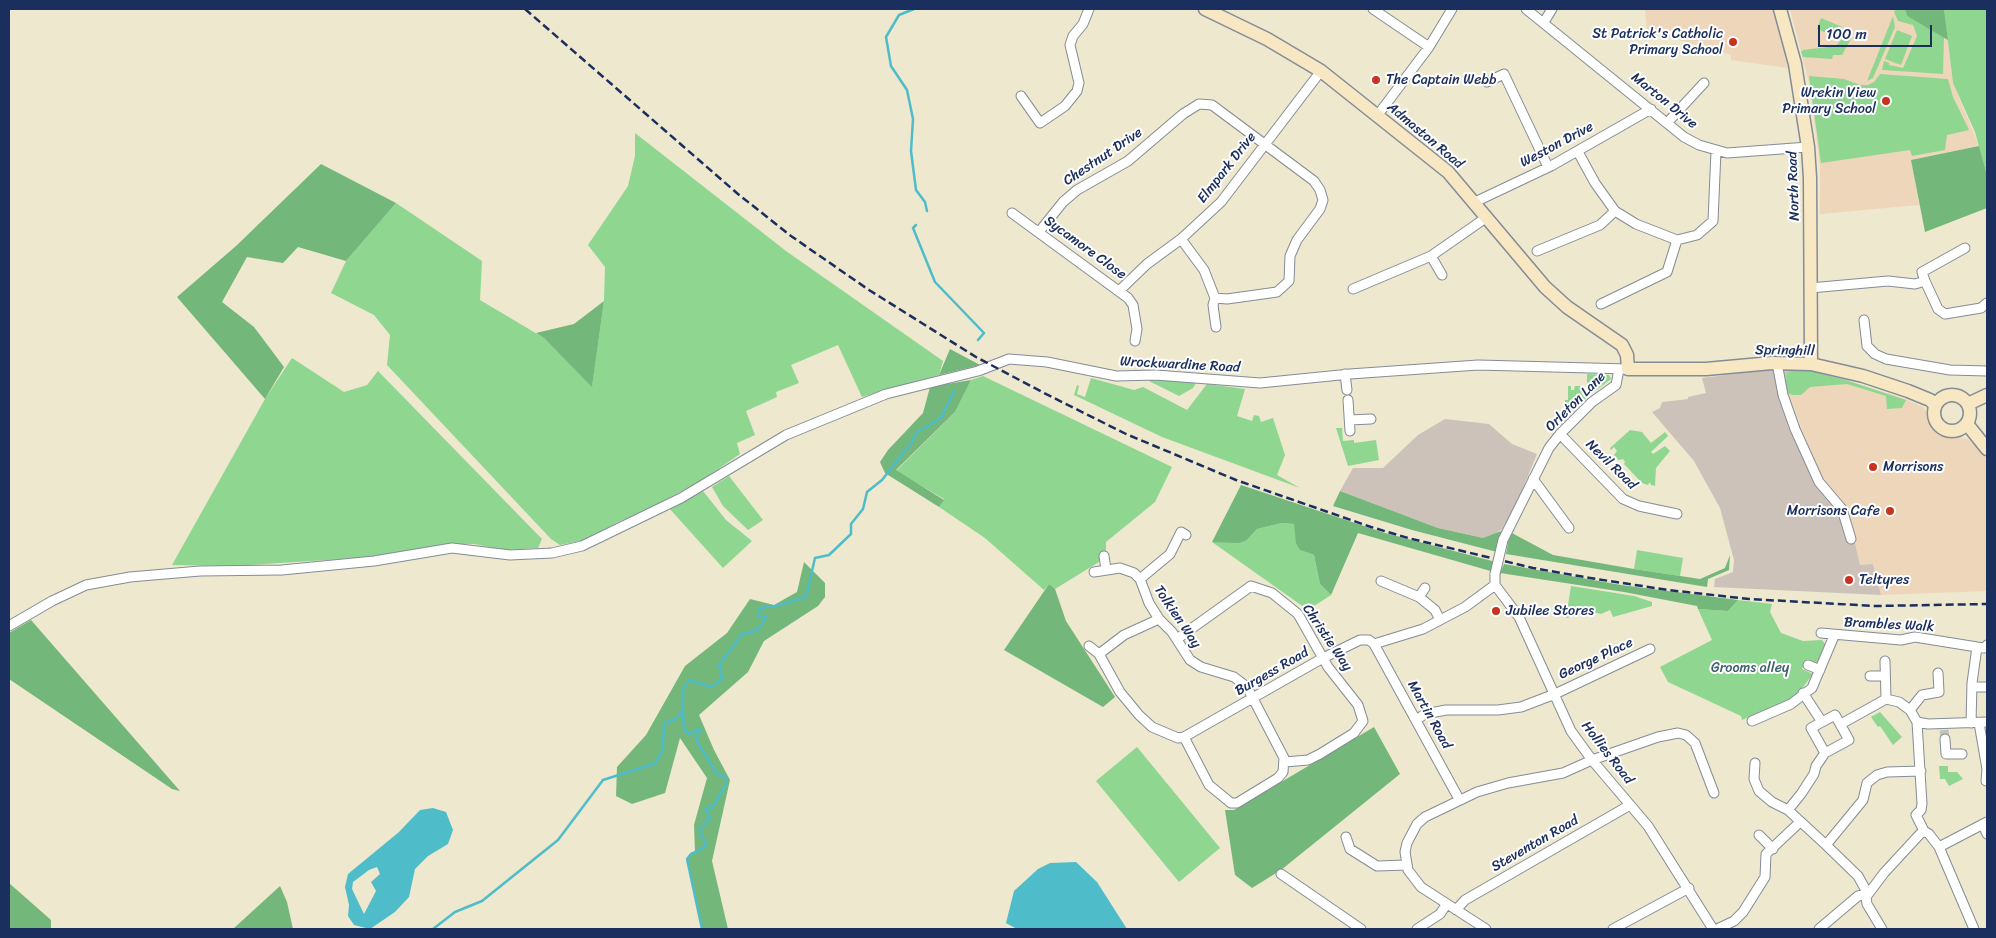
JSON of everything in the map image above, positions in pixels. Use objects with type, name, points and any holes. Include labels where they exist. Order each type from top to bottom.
[{"type":"street","points":[[1021,96],[1040,123],[1065,106],[1077,91],[1079,83],[1070,45],[1073,36],[1088,15],[1089,9]]},
{"type":"street","name":"Admaston Road","points":[[1205,9],[1267,38],[1321,71],[1448,172],[1545,287],[1567,307],[1622,345],[1627,355],[1624,369]]},
{"type":"street","points":[[1373,9],[1429,47]]},
{"type":"street","points":[[1378,116],[1429,47],[1452,9]]},
{"type":"street","name":"Marton Drive","points":[[1526,9],[1684,137],[1716,151],[1727,153],[1808,147]]},
{"type":"street","points":[[1544,22],[1552,9]]},
{"type":"street","name":"North Road","points":[[1780,9],[1795,64],[1808,147],[1810,178],[1811,364]]},
{"type":"street","name":"Elmpark Drive","points":[[1120,290],[1147,264],[1182,239],[1221,202],[1321,71]]},
{"type":"street","points":[[1487,82],[1504,74],[1548,168]]},
{"type":"street","points":[[1667,123],[1704,83]]},
{"type":"street","name":"Chestnut Drive","points":[[1039,232],[1063,202],[1077,190],[1128,160],[1192,106],[1212,105],[1314,181],[1320,190],[1322,200],[1320,209],[1293,247],[1290,256],[1289,281],[1284,288],[1277,292],[1227,299],[1215,298]]},
{"type":"street","name":"Weston Drive","points":[[1475,202],[1548,168],[1651,110]]},
{"type":"street","points":[[1578,152],[1595,183],[1615,211],[1636,224],[1677,240],[1697,235],[1713,221],[1716,151]]},
{"type":"street","points":[[1540,247],[1600,225],[1615,211]]},
{"type":"street","name":"Sycamore Close","points":[[1012,213],[1120,290],[1134,306],[1137,329],[1135,341]]},
{"type":"street","points":[[1353,289],[1431,256],[1487,217]]},
{"type":"street","points":[[1182,239],[1204,270],[1215,298],[1213,305],[1216,327]]},
{"type":"street","points":[[1601,304],[1667,272],[1677,240]]},
{"type":"street","points":[[1965,248],[1922,272],[1925,281],[1938,309],[1945,314],[1980,308],[1987,303]]},
{"type":"street","points":[[1431,256],[1442,275]]},
{"type":"street","points":[[1810,288],[1870,282],[1915,284],[1925,281]]},
{"type":"street","points":[[1864,320],[1867,346],[1875,354],[1886,359],[1950,370],[1987,371]]},
{"type":"street","name":"Wrockwardine Road","points":[[9,626],[52,601],[86,586],[130,577],[200,572],[282,570],[374,561],[452,548],[510,555],[552,553],[582,546],[680,498],[786,435],[886,394],[978,371],[1008,359],[1047,362],[1116,376],[1156,375],[1260,383],[1345,374],[1478,365],[1624,369]]},
{"type":"street","points":[[1778,363],[1783,395],[1795,429],[1819,482],[1842,509],[1851,539]]},
{"type":"street","name":"Springhill","points":[[1624,369],[1706,369],[1778,363],[1811,364],[1863,376],[1908,391],[1930,400],[1935,405]]},
{"type":"street","name":"Orleton Lane","points":[[1495,586],[1495,574],[1503,540],[1533,479],[1560,434],[1592,402],[1616,385],[1624,369]]},
{"type":"street","points":[[1345,374],[1347,390]]},
{"type":"street","points":[[1968,404],[1987,394]]},
{"type":"street","points":[[1954,395],[1965,399],[1970,414],[1967,424],[1963,428],[1952,431],[1940,427],[1934,417],[1935,405],[1943,397],[1954,395]]},
{"type":"street","points":[[1348,400],[1350,431]]},
{"type":"street","points":[[1350,420],[1371,418]]},
{"type":"street","points":[[1967,424],[1987,449]]},
{"type":"street","name":"Nevil Road","points":[[1560,434],[1623,498],[1639,506],[1677,514]]},
{"type":"street","points":[[1533,479],[1569,528]]},
{"type":"street","points":[[1140,579],[1170,554],[1181,532],[1186,535]]},
{"type":"street","points":[[1104,556],[1106,569]]},
{"type":"street","name":"Tolkien Way","points":[[1094,572],[1120,568],[1134,573],[1140,579],[1146,597],[1159,619],[1177,639],[1190,660],[1201,667],[1234,677],[1247,687],[1254,697],[1285,762]]},
{"type":"street","points":[[1381,581],[1419,597],[1435,610],[1440,620]]},
{"type":"street","name":"Christie Way","points":[[1177,639],[1247,588],[1256,586],[1272,593],[1298,614],[1328,667],[1358,705],[1363,721],[1354,734],[1320,754],[1308,760],[1285,762]]},
{"type":"street","points":[[1374,644],[1423,629],[1495,586]]},
{"type":"street","name":"Hollies Road","points":[[1495,586],[1519,617],[1571,731],[1592,760],[1648,826],[1715,929]]},
{"type":"street","points":[[1419,597],[1425,588]]},
{"type":"street","points":[[1099,654],[1124,635],[1159,619]]},
{"type":"street","name":"Brambles Walk","points":[[1821,633],[1834,636],[1869,636],[1902,640],[1915,637],[1977,647]]},
{"type":"street","points":[[1752,721],[1791,704],[1812,688],[1834,636]]},
{"type":"street","name":"Burgess Road","points":[[1184,737],[1324,658],[1360,640],[1365,638],[1374,644]]},
{"type":"street","name":"Martin Road","points":[[1374,644],[1460,800]]},
{"type":"street","points":[[1986,781],[1986,755],[1972,685],[1977,647],[1985,648],[1987,645]]},
{"type":"street","points":[[1089,646],[1099,654],[1120,692],[1139,715],[1152,727],[1168,736],[1184,737],[1209,785],[1231,803],[1237,803],[1278,778],[1283,772],[1285,762]]},
{"type":"street","name":"George Place","points":[[1416,720],[1426,714],[1446,710],[1506,709],[1536,702],[1650,649]]},
{"type":"street","points":[[1885,661],[1886,699]]},
{"type":"street","points":[[1808,665],[1820,670]]},
{"type":"street","points":[[1910,710],[1922,696],[1939,692],[1938,673]]},
{"type":"street","points":[[1870,676],[1885,676]]},
{"type":"street","points":[[1972,685],[1987,687]]},
{"type":"street","points":[[1803,693],[1822,722]]},
{"type":"street","points":[[1840,724],[1886,699],[1899,702],[1910,710],[1918,722],[1922,810],[1916,815],[1924,831],[1929,834],[1939,847],[1974,929]]},
{"type":"street","points":[[1788,810],[1814,774],[1816,766],[1825,753],[1849,740],[1835,715],[1811,728],[1825,753]]},
{"type":"street","points":[[1918,722],[1944,730],[1979,723]]},
{"type":"street","points":[[1944,730],[1946,754],[1962,754]]},
{"type":"street","points":[[1486,929],[1446,905],[1414,881],[1407,865],[1405,852],[1407,843],[1417,824],[1460,800],[1508,782],[1563,774],[1592,760],[1658,737],[1678,733],[1686,735],[1695,743],[1714,793]]},
{"type":"street","points":[[1755,763],[1754,779],[1759,792],[1772,802],[1788,810],[1858,876],[1867,895],[1867,904],[1882,929]]},
{"type":"street","points":[[1826,845],[1862,800],[1867,783],[1877,775],[1887,772],[1921,771]]},
{"type":"street","name":"Steventon Road","points":[[1456,910],[1465,900],[1630,805]]},
{"type":"street","points":[[1715,929],[1734,921],[1743,912],[1765,877],[1766,854],[1800,822]]},
{"type":"street","points":[[1939,847],[1985,824],[1987,834]]},
{"type":"street","points":[[1819,929],[1858,896],[1867,895],[1924,831]]},
{"type":"street","points":[[1759,835],[1773,849]]},
{"type":"street","points":[[1346,837],[1350,849],[1377,866],[1407,865]]},
{"type":"street","points":[[1281,874],[1361,929]]},
{"type":"street","points":[[1614,929],[1689,888]]},
{"type":"street","points":[[1417,929],[1440,914],[1446,905]]},
{"type":"shaded area","name":"St Patrick's Catholic Primary School","points":[[1645,9],[1774,9],[1788,68],[1731,60],[1731,55],[1647,31]]},
{"type":"shaded area","name":"Wrekin View Primary School","points":[[1790,9],[1944,9],[1953,83],[1979,146],[1912,160],[1919,205],[1820,214],[1820,166],[1809,83]]},
{"type":"shaded area","points":[[1772,369],[1790,370],[1786,375],[1785,383],[1818,473],[1847,510],[1860,565],[1873,564],[1881,595],[1714,587],[1715,579],[1733,572],[1734,560],[1720,508],[1694,461],[1652,412],[1660,408],[1662,402],[1688,399],[1688,397],[1706,393],[1702,378]]},
{"type":"shaded area","name":"Morrisons","points":[[1790,370],[1811,371],[1903,398],[1923,407],[1946,436],[1968,439],[1981,449],[1987,459],[1987,591],[1881,595],[1873,564],[1860,565],[1849,523],[1832,492],[1818,473],[1785,383]]},
{"type":"shaded area","points":[[1445,419],[1489,424],[1512,444],[1537,454],[1515,507],[1502,529],[1492,536],[1483,538],[1438,528],[1340,491],[1353,468],[1383,468],[1418,435]]},
{"type":"green space","points":[[1896,9],[1905,9],[1907,16],[1944,37],[1943,74],[1882,70],[1884,61],[1889,63],[1889,65],[1903,68],[1917,36],[1913,25],[1898,21],[1894,12]]},
{"type":"green space","points":[[1905,9],[1944,9],[1948,40],[1907,16]]},
{"type":"green space","points":[[1944,9],[1987,9],[1987,175],[1975,132],[1953,83]]},
{"type":"green space","points":[[1893,16],[1895,27],[1873,78],[1867,81]]},
{"type":"green space","points":[[1821,18],[1842,27],[1838,38],[1817,29]]},
{"type":"green space","points":[[1897,30],[1912,36],[1901,65],[1885,59]]},
{"type":"green space","points":[[1846,34],[1852,37],[1842,55],[1833,55],[1832,59],[1803,57],[1801,52],[1803,50],[1836,46]]},
{"type":"green space","points":[[1880,74],[1948,79],[1953,97],[1969,130],[1947,135],[1945,150],[1912,156],[1910,150],[1821,163],[1809,76],[1844,79],[1860,85],[1868,85],[1874,82]]},
{"type":"green space","points":[[635,133],[786,251],[943,361],[939,375],[862,397],[838,345],[791,365],[799,383],[776,392],[777,397],[746,411],[755,435],[737,443],[740,454],[699,482],[642,512],[618,522],[585,540],[560,545],[551,539],[387,365],[390,335],[374,315],[331,293],[346,261],[396,203],[482,261],[480,300],[544,338],[592,386],[604,301],[605,267],[588,245],[628,186],[635,156]]},
{"type":"green space","points":[[1979,146],[1987,175],[1987,208],[1925,232],[1911,160]]},
{"type":"green space","points":[[321,164],[396,203],[346,261],[298,247],[283,263],[247,257],[222,302],[254,327],[284,367],[265,399],[177,297],[236,246]]},
{"type":"green space","points":[[604,301],[592,387],[544,338],[536,333],[574,324]]},
{"type":"green space","points":[[950,349],[980,365],[939,375]]},
{"type":"green space","points":[[292,358],[344,392],[367,385],[378,371],[542,539],[538,548],[504,550],[474,544],[451,544],[372,557],[235,566],[172,565],[265,399]]},
{"type":"green space","points":[[1790,370],[1811,371],[1846,380],[1906,400],[1902,408],[1887,409],[1886,396],[1847,384],[1810,387],[1801,395],[1792,395],[1788,393],[1785,383],[1786,375]]},
{"type":"green space","points":[[1587,374],[1609,375],[1611,379],[1587,397],[1565,419],[1565,400],[1568,400],[1568,386],[1571,386],[1571,390],[1574,390],[1575,386],[1584,386],[1584,395],[1587,396]]},
{"type":"green space","points":[[983,376],[1172,467],[1155,502],[1106,542],[1106,552],[1099,562],[1055,589],[1049,584],[1044,590],[985,538],[939,507],[944,499],[896,471],[955,412],[971,380]]},
{"type":"green space","points":[[1091,378],[1134,390],[1143,387],[1187,410],[1207,384],[1245,389],[1237,416],[1252,421],[1254,415],[1259,416],[1261,422],[1273,418],[1285,455],[1277,475],[1300,488],[1162,437],[1074,395],[1077,385],[1079,386],[1077,394],[1085,397]]},
{"type":"green space","points":[[1152,378],[1196,383],[1193,388],[1179,396],[1149,381]]},
{"type":"green space","points":[[971,380],[955,412],[896,470],[944,500],[939,507],[885,473],[880,462],[888,450],[923,413],[930,387]]},
{"type":"green space","points":[[1336,428],[1342,428],[1343,441],[1354,440],[1354,443],[1376,440],[1379,460],[1348,466]]},
{"type":"green space","points":[[1630,430],[1642,432],[1651,443],[1665,432],[1668,436],[1651,452],[1653,454],[1665,446],[1670,451],[1656,468],[1655,486],[1651,485],[1650,482],[1648,485],[1642,483],[1624,464],[1623,459],[1619,460],[1614,455],[1617,451],[1614,447],[1611,450],[1610,448]]},
{"type":"green space","points":[[729,476],[763,520],[748,530],[723,506],[712,487]]},
{"type":"green space","points":[[1241,485],[1385,533],[1496,562],[1494,572],[1358,533],[1331,595],[1320,584],[1314,555],[1300,550],[1296,543],[1294,524],[1282,523],[1257,529],[1247,540],[1239,543],[1212,542]]},
{"type":"green space","points":[[703,491],[726,520],[752,541],[723,568],[669,508]]},
{"type":"green space","points":[[1340,491],[1438,528],[1483,538],[1504,530],[1497,552],[1412,530],[1333,506]]},
{"type":"green space","points":[[1282,523],[1294,524],[1300,550],[1314,555],[1320,584],[1331,595],[1308,610],[1212,542],[1247,540],[1257,529]]},
{"type":"green space","points":[[1510,532],[1553,555],[1700,579],[1725,568],[1730,555],[1729,570],[1708,579],[1707,587],[1506,554]]},
{"type":"green space","points":[[1637,550],[1683,558],[1680,576],[1634,569]]},
{"type":"green space","points":[[804,562],[825,583],[825,597],[818,606],[764,641],[748,672],[699,715],[714,750],[730,780],[712,861],[728,929],[702,929],[687,859],[695,852],[694,825],[707,778],[680,738],[665,793],[632,804],[616,796],[617,767],[646,735],[685,666],[727,633],[750,599],[774,605],[797,592]]},
{"type":"green space","points":[[1504,564],[1621,585],[1738,600],[1728,611],[1698,609],[1697,606],[1624,592],[1500,573]]},
{"type":"green space","points":[[1049,584],[1055,589],[1066,621],[1115,697],[1103,707],[1004,650]]},
{"type":"green space","points":[[1571,586],[1634,596],[1652,602],[1652,606],[1613,617],[1610,610],[1601,614],[1592,612],[1566,618]]},
{"type":"green space","name":"Grooms alley","points":[[1738,600],[1772,604],[1770,612],[1781,633],[1803,641],[1822,640],[1825,644],[1817,663],[1807,659],[1802,669],[1813,674],[1801,690],[1790,700],[1742,720],[1741,716],[1668,682],[1660,667],[1712,640],[1698,609],[1728,611]]},
{"type":"green space","points":[[31,620],[180,791],[172,789],[9,679],[9,633]]},
{"type":"green space","points":[[1880,712],[1902,737],[1893,745],[1880,726],[1878,727],[1871,717]]},
{"type":"green space","points":[[1374,727],[1400,774],[1281,870],[1252,888],[1235,875],[1225,810],[1234,810]]},
{"type":"green space","points":[[1137,747],[1220,848],[1179,882],[1096,781]]},
{"type":"green space","points":[[1939,766],[1948,766],[1948,772],[1957,772],[1963,779],[1949,786],[1945,779],[1940,779]]},
{"type":"green space","points":[[9,883],[51,920],[51,929],[9,929]]},
{"type":"green space","points":[[280,886],[287,902],[293,929],[233,929]]},
{"type":"water","points":[[433,808],[446,812],[453,830],[448,844],[428,856],[415,869],[409,897],[395,912],[370,929],[354,925],[348,916],[349,905],[345,887],[348,874],[399,832],[420,810]],"holes":[[[377,867],[380,874],[371,882],[376,891],[364,914],[352,889],[353,882],[369,870]]]},
{"type":"water","points":[[1076,862],[1097,882],[1127,929],[1017,929],[1006,923],[1014,891],[1038,869],[1050,863]]},
{"type":"waterway","points":[[914,9],[899,15],[886,37],[891,66],[907,90],[913,119],[911,151],[916,190],[925,202],[927,211]]},
{"type":"waterway","points":[[916,225],[913,228],[935,282],[984,333],[978,340]]},
{"type":"waterway","points":[[433,929],[455,912],[482,901],[558,840],[603,780],[656,763],[663,749],[664,723],[676,719],[683,711],[683,691],[689,680],[712,687],[722,678],[719,665],[742,634],[758,630],[766,617],[758,616],[760,608],[776,606],[806,597],[815,558],[829,555],[851,534],[851,524],[863,509],[867,492],[882,480],[912,442],[917,432],[941,418],[954,391]]},
{"type":"waterway","points":[[683,711],[684,728],[688,734],[700,729],[696,740],[718,775],[725,776],[727,783],[712,808],[705,808],[710,818],[699,830],[706,844],[687,859],[702,929]]},
{"type":"tunnel","points":[[1944,730],[1945,739]]},
{"type":"railway","points":[[525,9],[738,194],[791,236],[869,290],[976,357],[1044,393],[1126,434],[1236,480],[1408,538],[1533,568],[1590,578],[1668,590],[1749,599],[1875,606],[1987,604]]},
{"type":"place","name":"St Patrick's Catholic Primary School","points":[[1733,42]]},
{"type":"place","name":"The Captain Webb","points":[[1376,80]]},
{"type":"place","name":"Wrekin View Primary School","points":[[1886,101]]},
{"type":"place","name":"Morrisons","points":[[1873,467]]},
{"type":"place","name":"Morrisons Cafe","points":[[1890,511]]},
{"type":"place","name":"Teltyres","points":[[1849,580]]},
{"type":"place","name":"Jubilee Stores","points":[[1496,611]]}]
